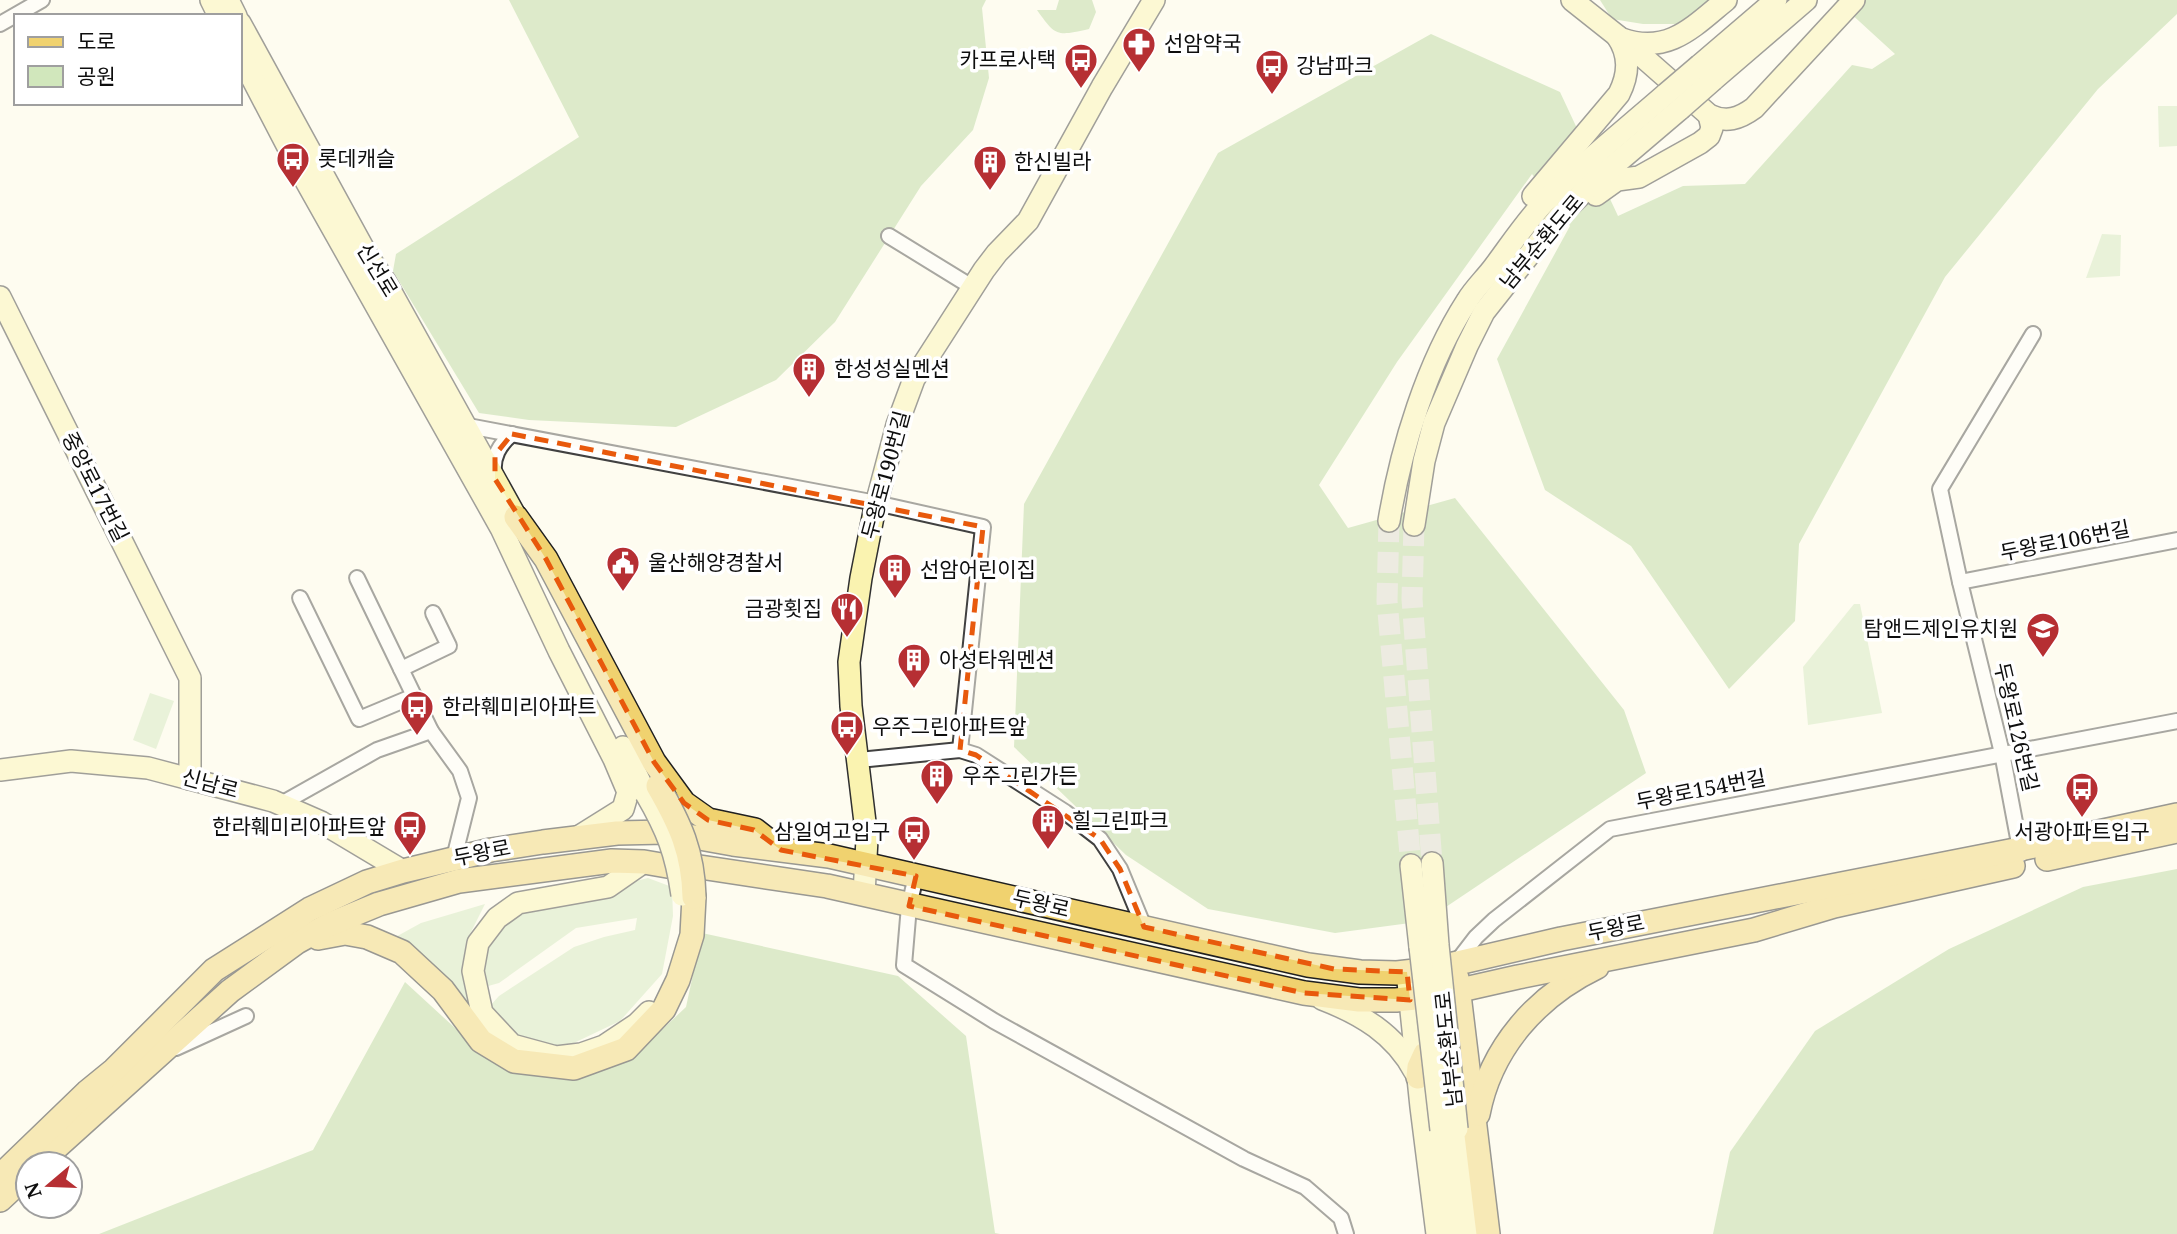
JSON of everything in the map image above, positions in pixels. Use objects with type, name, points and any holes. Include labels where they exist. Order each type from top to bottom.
[{"type":"main road","name":"두왕로190번길","points":[[864,894],[867,839],[851,706],[849,662],[861,578],[876,503],[897,425],[914,379],[972,287],[997,253],[1028,221],[1154,0]]},
{"type":"main road","points":[[1572,0],[1709,115],[1724,120],[1731,120],[1754,108],[1854,0]]},
{"type":"main road","points":[[1617,36],[1644,44],[1672,40],[1688,31],[1726,0]]},
{"type":"main road","name":"남부순환도로","points":[[1707,73],[1776,0]]},
{"type":"main road","name":"남부순환도로","points":[[1389,521],[1413,418],[1449,335],[1467,300],[1517,232],[1548,198],[1707,73],[1806,0]]},
{"type":"main road","name":"신선로","points":[[242,27],[360,243],[385,281],[495,479],[509,523]]},
{"type":"main road","points":[[1449,335],[1462,305],[1478,284],[1503,236],[1619,94],[1628,65],[1617,36]]},
{"type":"main road","name":"신선로","points":[[242,59],[302,174],[441,421],[509,523]]},
{"type":"main road","name":"남부순환도로","points":[[1414,524],[1424,461],[1434,422],[1484,313],[1563,212],[1673,101]]},
{"type":"main road","points":[[1534,247],[1573,212],[1617,180],[1639,177],[1705,139],[1712,128],[1709,115]]},
{"type":"main road","name":"중앙로17번길","points":[[0,297],[190,677],[190,779]]},
{"type":"main road","points":[[509,523],[539,569],[652,790],[677,818],[690,851],[688,896],[681,934],[669,980],[653,1008],[637,1024],[604,1046],[581,1054],[556,1057],[512,1045],[482,1013],[473,971],[478,943],[497,918],[518,903],[608,887],[644,862]]},
{"type":"main road","points":[[509,523],[559,651],[628,792],[623,809],[575,839]]},
{"type":"main road","points":[[509,523],[546,559],[654,762],[684,803],[708,820],[755,831],[781,850]]},
{"type":"main road","name":"신남로","points":[[0,770],[71,761],[107,762],[148,768],[281,804],[321,822],[403,872]]},
{"type":"main road","name":"두왕로","points":[[53,1150],[230,990],[298,942],[328,925],[379,904],[459,881],[612,861],[760,874],[1088,943],[1304,993],[1359,1000],[1410,1000],[1754,930],[1845,903],[2177,815]]},
{"type":"main road","name":"두왕로","points":[[0,1176],[87,1092],[114,1070],[214,970],[310,909],[367,882],[454,858],[543,842],[617,833],[666,832],[867,865],[1334,970],[1407,972],[1456,964],[1562,939],[2022,856],[2177,831]]},
{"type":"main road","name":"남부순환도로","points":[[1421,864],[1429,946],[1458,1132],[1470,1234]]},
{"type":"main road","points":[[298,942],[345,933],[367,937],[402,952],[443,990],[481,1041],[514,1061],[574,1068],[626,1049],[664,1009],[678,980],[692,935],[688,896]]},
{"type":"main road","points":[[1458,1132],[1481,1101],[1500,1053],[1537,1007],[1559,989],[1594,969],[1629,954]]},
{"type":"main road","points":[[1456,964],[1468,1071],[1458,1132],[1488,1234]]},
{"type":"main road","points":[[1407,972],[1437,1234]]},
{"type":"main road","points":[[1304,993],[1354,1013],[1381,1030],[1406,1057],[1418,1077]]},
{"type":"main road","points":[[1418,1077],[1425,1054],[1438,1048],[1452,1050],[1459,1055],[1468,1071]]},
{"type":"main road","name":"남부순환도로","points":[[1454,1234],[1458,1132]]},
{"type":"main road","points":[[0,1200],[14,1187]]},
{"type":"street","points":[[18,14],[42,0]]},
{"type":"street","points":[[889,236],[972,287]]},
{"type":"street","name":"두왕로126번길","points":[[2022,856],[2002,753],[1940,489],[2034,334]]},
{"type":"street","points":[[441,421],[876,503],[983,527],[960,750]]},
{"type":"street","points":[[495,479],[495,455],[512,434]]},
{"type":"street","name":"두왕로106번길","points":[[1960,582],[2177,540]]},
{"type":"street","points":[[357,578],[431,731],[460,771],[470,798],[454,858]]},
{"type":"street","points":[[300,598],[359,719],[414,696]]},
{"type":"street","points":[[401,669],[449,646],[433,613]]},
{"type":"street","points":[[2002,753],[2177,721]]},
{"type":"street","points":[[281,804],[377,750],[431,731]]},
{"type":"street","points":[[859,760],[960,750],[976,755],[1065,812],[1100,839],[1121,869],[1144,927]]},
{"type":"street","name":"두왕로154번길","points":[[1410,1000],[1429,992],[1494,920],[1610,829],[2002,753]]},
{"type":"street","points":[[916,876],[909,906],[904,965],[993,1021],[1244,1159],[1305,1187],[1341,1218],[1346,1234]]},
{"type":"street","points":[[156,1057],[246,1016]]},
{"type":"highlighted area","points":[[512,434],[983,527],[960,750],[976,755],[1100,839],[1120,869],[1144,927],[1334,969],[1407,972],[1410,1000],[1304,993],[909,906],[916,876],[781,850],[754,830],[708,820],[684,803],[654,762],[546,559],[495,479],[495,455]]},
{"type":"green space","points":[[509,0],[986,0],[982,8],[989,78],[973,130],[921,186],[835,322],[776,380],[676,427],[529,420],[479,413],[393,271],[396,254],[579,137]]},
{"type":"green space","points":[[1059,0],[1092,0],[1096,12],[1089,29],[1070,33],[1053,30],[1037,10],[1056,10]]},
{"type":"green space","points":[[1600,0],[1711,0],[1685,24],[1643,24],[1612,19]]},
{"type":"green space","points":[[1836,0],[2177,0],[2177,14],[2098,89],[1945,277],[1799,544],[1795,621],[1729,689],[1631,546],[1545,490],[1497,359],[1570,226],[1532,174],[1397,362],[1319,485],[1348,528],[1455,498],[1624,710],[1646,773],[1425,921],[1335,933],[1208,909],[1126,855],[1014,747],[1024,504],[1218,153],[1431,34],[1560,92],[1618,216],[1683,186],[1745,184],[1852,65],[1872,69],[1895,54]]},
{"type":"green space","points":[[2158,106],[2177,106],[2177,146],[2159,147]]},
{"type":"green space","points":[[2102,234],[2121,235],[2120,276],[2086,278]]},
{"type":"green space","points":[[1854,604],[1860,604],[1882,713],[1808,725],[1803,667]]},
{"type":"green space","points":[[150,693],[174,701],[156,749],[133,740]]},
{"type":"green space","points":[[2177,869],[2177,1234],[1713,1234],[1730,1152],[1815,1031],[1949,949],[2083,887]]},
{"type":"green space","points":[[648,878],[672,887],[673,916],[662,974],[620,1021],[557,1051],[524,1048],[489,1007],[499,996],[574,947],[635,930],[637,918],[576,928],[499,983],[481,988],[482,955],[495,928],[521,909]]},
{"type":"green space","points":[[485,904],[466,942],[463,980],[476,1021],[392,939],[421,923]]},
{"type":"green space","points":[[702,933],[898,976],[966,1036],[995,1233],[1000,1234],[99,1234],[313,1150],[405,982],[479,1050],[567,1076],[630,1060],[686,1007]]},
{"type":"tunnel","points":[[1389,521],[1387,601],[1411,865]]},
{"type":"tunnel","points":[[1414,525],[1412,599],[1432,863]]},
{"type":"place","name":"선암약국","points":[[1139,74]]},
{"type":"place","name":"카프로사택","points":[[1081,90]]},
{"type":"place","name":"강남파크","points":[[1272,96]]},
{"type":"place","name":"롯데캐슬","points":[[293,189]]},
{"type":"place","name":"한신빌라","points":[[990,192]]},
{"type":"place","name":"한성성실멘션","points":[[809,399]]},
{"type":"place","name":"울산해양경찰서","points":[[623,593]]},
{"type":"place","name":"선암어린이집","points":[[895,600]]},
{"type":"place","name":"금광횟집","points":[[847,639]]},
{"type":"place","name":"탐앤드제인유치원","points":[[2043,659]]},
{"type":"place","name":"아성타워멘션","points":[[914,690]]},
{"type":"place","name":"한라훼미리아파트","points":[[417,737]]},
{"type":"place","name":"우주그린아파트앞","points":[[847,757]]},
{"type":"place","name":"우주그린가든","points":[[937,806]]},
{"type":"place","name":"서광아파트입구","points":[[2082,819]]},
{"type":"place","name":"힐그린파크","points":[[1048,851]]},
{"type":"place","name":"한라훼미리아파트앞","points":[[410,857]]},
{"type":"place","name":"삼일여고입구","points":[[914,862]]}]
